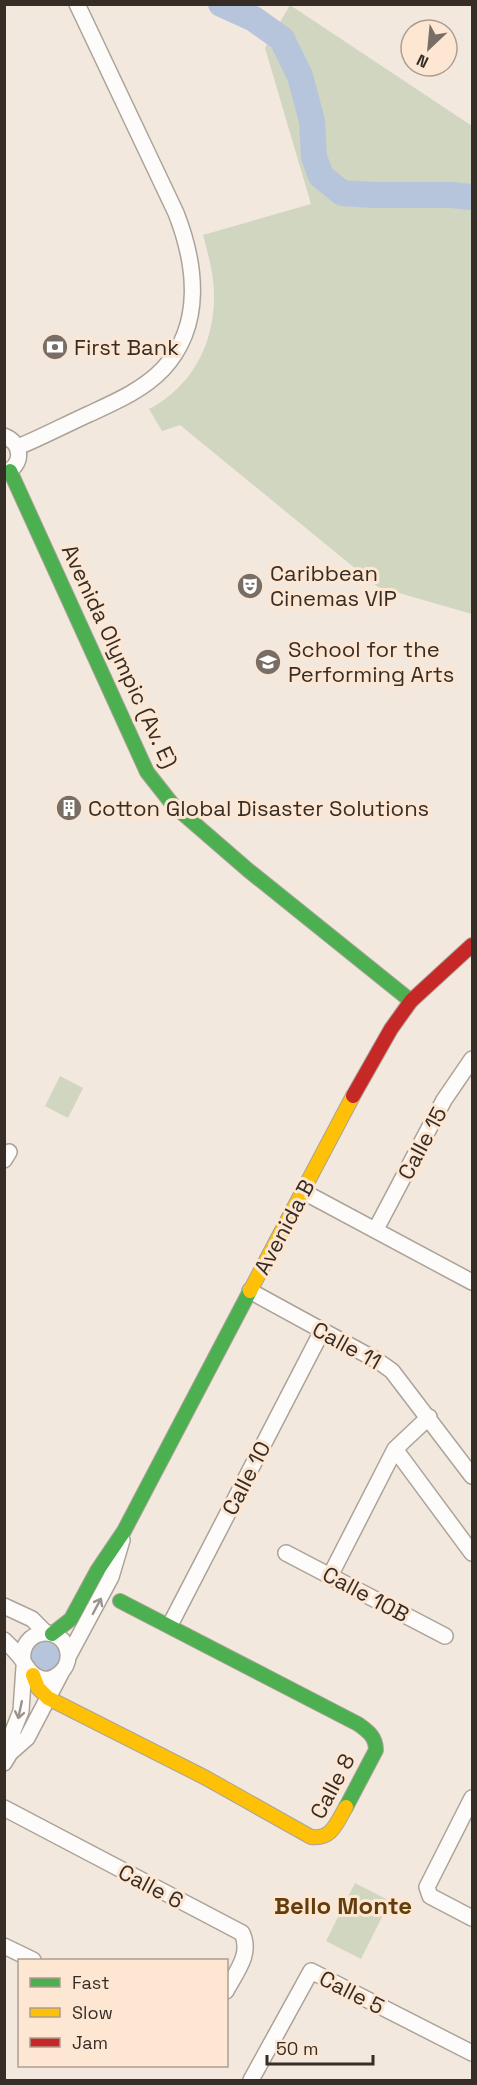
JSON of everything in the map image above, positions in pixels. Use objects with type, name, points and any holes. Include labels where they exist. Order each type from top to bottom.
[{"type":"street","points":[[18,447],[123,398],[142,387],[162,370],[174,356],[188,329],[193,298],[190,256],[176,213],[79,10],[68,4]]},
{"type":"street","points":[[4,436],[11,438],[18,447],[19,459],[7,472]]},
{"type":"street","name":"Avenida Olympic (Av. E)","points":[[7,472],[147,772],[173,805],[248,870],[411,1001]]},
{"type":"street","name":"Avenida B","points":[[49,1634],[71,1619],[97,1571],[124,1531],[371,1063],[411,1001],[472,945]]},
{"type":"street","name":"Calle 15","points":[[376,1229],[444,1100],[472,1059]]},
{"type":"street","points":[[302,1191],[472,1282]]},
{"type":"street","name":"Calle 11","points":[[250,1291],[378,1361],[392,1371],[472,1476]]},
{"type":"street","name":"Calle 10","points":[[170,1625],[322,1331]]},
{"type":"street","points":[[330,1576],[395,1449],[429,1417]]},
{"type":"street","points":[[395,1449],[472,1553]]},
{"type":"street","name":"Avenida B","points":[[68,1657],[111,1577],[124,1531]]},
{"type":"street","name":"Calle 10B","points":[[286,1553],[445,1636]]},
{"type":"street","name":"Calle 8","points":[[48,1698],[206,1778],[312,1837],[322,1839],[329,1836],[376,1750],[376,1742],[372,1734],[358,1724],[120,1600]]},
{"type":"street","points":[[4,1606],[32,1619],[49,1634]]},
{"type":"street","points":[[7,1758],[27,1738],[67,1663],[65,1645],[57,1636],[49,1634],[34,1636],[26,1644],[22,1655],[33,1682],[48,1698]]},
{"type":"street","points":[[4,1640],[38,1678],[50,1678],[61,1673]]},
{"type":"street","points":[[7,1758],[13,1731],[21,1712],[27,1668]]},
{"type":"street","points":[[472,1798],[427,1887],[430,1896],[472,1918]]},
{"type":"street","name":"Calle 6","points":[[4,1808],[242,1934],[247,1945],[245,1956],[228,1987]]},
{"type":"street","points":[[4,1946],[31,1959]]},
{"type":"street","name":"Calle 5","points":[[257,2079],[312,1971],[472,2053]]},
{"type":"green space","points":[[290,5],[472,126],[472,614],[378,587],[180,425],[162,431],[149,409],[164,400],[189,376],[198,362],[210,330],[214,287],[203,235],[311,204],[265,48]]},
{"type":"green space","points":[[60,1076],[83,1088],[68,1118],[45,1106]]},
{"type":"green space","points":[[355,1883],[390,1901],[361,1959],[326,1941]]},
{"type":"water","points":[[45,1640],[56,1645],[61,1656],[56,1667],[45,1672],[34,1667],[29,1656],[34,1645]]},
{"type":"waterway","points":[[221,4],[254,19],[282,39],[300,76],[312,121],[314,157],[321,176],[342,193],[472,197]]},
{"type":"traffic: fast","points":[[10,471],[147,772],[173,805],[248,870],[411,1001]]},
{"type":"traffic: fast","points":[[52,1634],[71,1619],[97,1571],[124,1531],[250,1291]]},
{"type":"traffic: fast","points":[[120,1601],[358,1724],[368,1732],[375,1741],[376,1750],[346,1807]]},
{"type":"traffic: slow","points":[[250,1291],[353,1096]]},
{"type":"traffic: slow","points":[[33,1675],[38,1688],[48,1698],[206,1778],[311,1837],[324,1836],[329,1833],[346,1807]]},
{"type":"traffic: jam","points":[[353,1096],[391,1029],[411,1001],[472,945]]},
{"type":"place","name":"First Bank","points":[[55,347]]},
{"type":"place","name":"Caribbean Cinemas VIP","points":[[250,586]]},
{"type":"place","name":"School for the Performing Arts","points":[[268,662]]},
{"type":"place","name":"Cotton Global Disaster Solutions","points":[[69,808]]},
{"type":"district","name":"Bello Monte","points":[[343,1905]]}]
